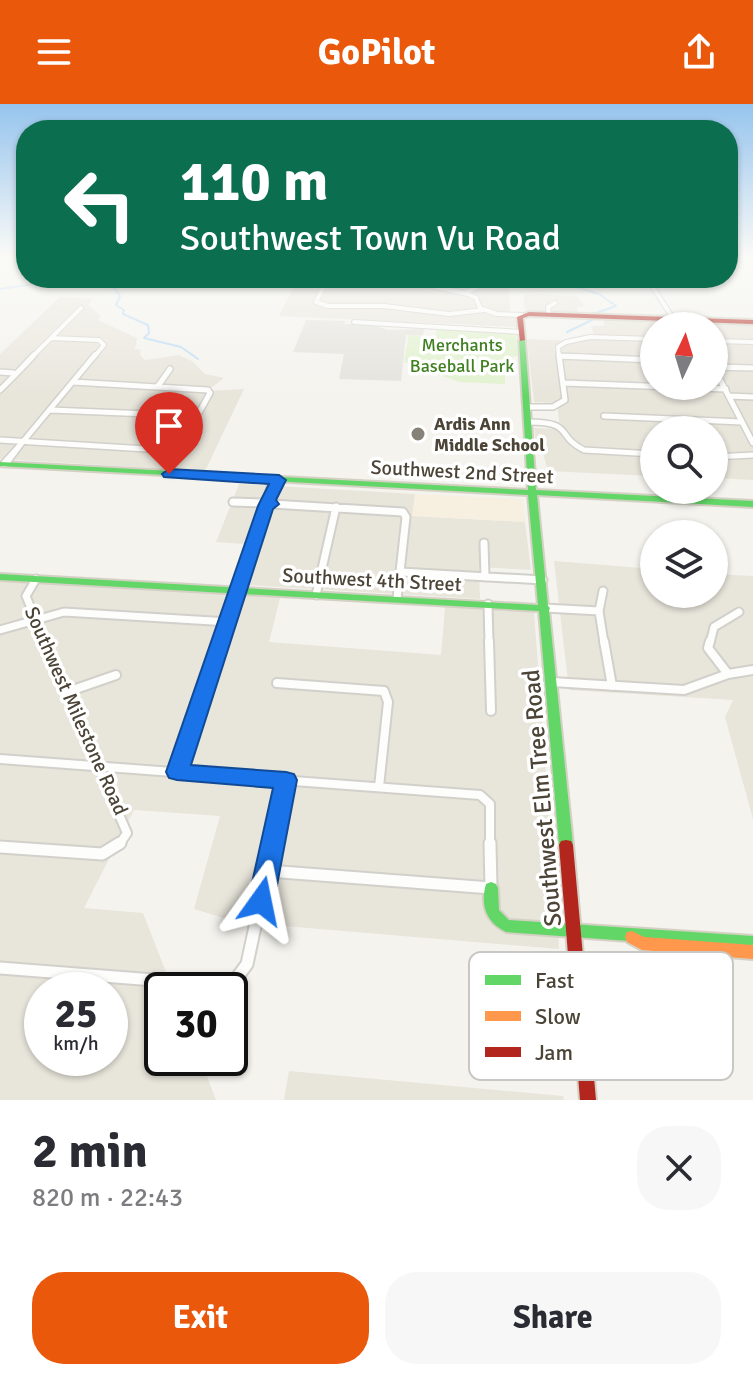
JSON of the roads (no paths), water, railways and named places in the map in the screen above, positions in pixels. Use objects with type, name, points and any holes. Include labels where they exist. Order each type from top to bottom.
[{"type":"street","points":[[326,303],[386,306],[449,314],[484,310]]},
{"type":"street","points":[[476,303],[492,313],[640,321]]},
{"type":"street","points":[[549,315],[548,307],[554,303]]},
{"type":"street","points":[[0,390],[81,308]]},
{"type":"street","name":"Southwest Elm Tree Road","points":[[522,315],[528,422],[575,952]]},
{"type":"street","points":[[354,322],[522,332]]},
{"type":"street","points":[[728,322],[753,322]]},
{"type":"street","points":[[527,407],[553,407],[565,400],[558,347],[567,340],[593,337],[640,339]]},
{"type":"street","points":[[3,464],[104,342],[51,338]]},
{"type":"street","points":[[728,341],[753,342]]},
{"type":"street","points":[[559,356],[640,359]]},
{"type":"street","points":[[728,367],[753,368]]},
{"type":"street","points":[[158,386],[170,369]]},
{"type":"street","points":[[0,372],[16,373]]},
{"type":"street","points":[[73,382],[208,390],[210,393],[167,474]]},
{"type":"street","points":[[564,383],[640,386]]},
{"type":"street","points":[[753,397],[729,396],[753,443]]},
{"type":"street","points":[[553,407],[554,422]]},
{"type":"street","points":[[50,410],[198,416]]},
{"type":"street","points":[[604,416],[742,422]]},
{"type":"street","points":[[528,422],[554,422],[570,433],[574,445],[584,450],[640,453]]},
{"type":"street","points":[[0,440],[179,451]]},
{"type":"street","points":[[728,456],[753,455]]},
{"type":"street","name":"Southwest 2nd Street","points":[[3,464],[753,504]]},
{"type":"street","points":[[177,772],[275,480]]},
{"type":"street","points":[[233,502],[399,511],[406,517],[397,599]]},
{"type":"street","points":[[316,595],[336,507]]},
{"type":"street","points":[[484,543],[485,577]]},
{"type":"street","points":[[401,572],[543,580]]},
{"type":"street","name":"Southwest 4th Street","points":[[0,577],[599,611]]},
{"type":"street","name":"Southwest Milestone Road","points":[[0,847],[96,854],[111,851],[120,844],[127,829],[26,596],[36,579]]},
{"type":"street","points":[[603,591],[599,611],[612,686]]},
{"type":"street","points":[[488,604],[491,711]]},
{"type":"street","points":[[0,630],[64,612],[229,622]]},
{"type":"street","points":[[728,674],[708,648],[714,627],[739,612]]},
{"type":"street","points":[[552,682],[684,690],[728,674],[753,670]]},
{"type":"street","points":[[67,692],[116,675]]},
{"type":"street","points":[[277,683],[375,689],[387,695],[379,787]]},
{"type":"street","points":[[0,759],[480,795],[490,804],[492,912],[506,926],[753,943]]},
{"type":"street","points":[[0,968],[218,985],[232,983],[241,975],[254,931],[286,780]]},
{"type":"street","points":[[268,871],[491,888]]},
{"type":"street","points":[[632,937],[642,943],[753,952]]},
{"type":"street","name":"Southwest Elm Tree Road","points":[[586,1080],[588,1100]]},
{"type":"waterway","points":[[117,303],[124,310],[123,314],[148,325],[149,333],[144,338],[181,347],[198,359]]},
{"type":"waterway","points":[[593,314],[616,306],[612,303]]},
{"type":"waterway","points":[[567,332],[594,319]]},
{"type":"place","name":"Ardis Ann Middle School","points":[[418,434]]},
{"type":"park label","name":"Merchants Baseball Park","points":[[462,355]]}]
